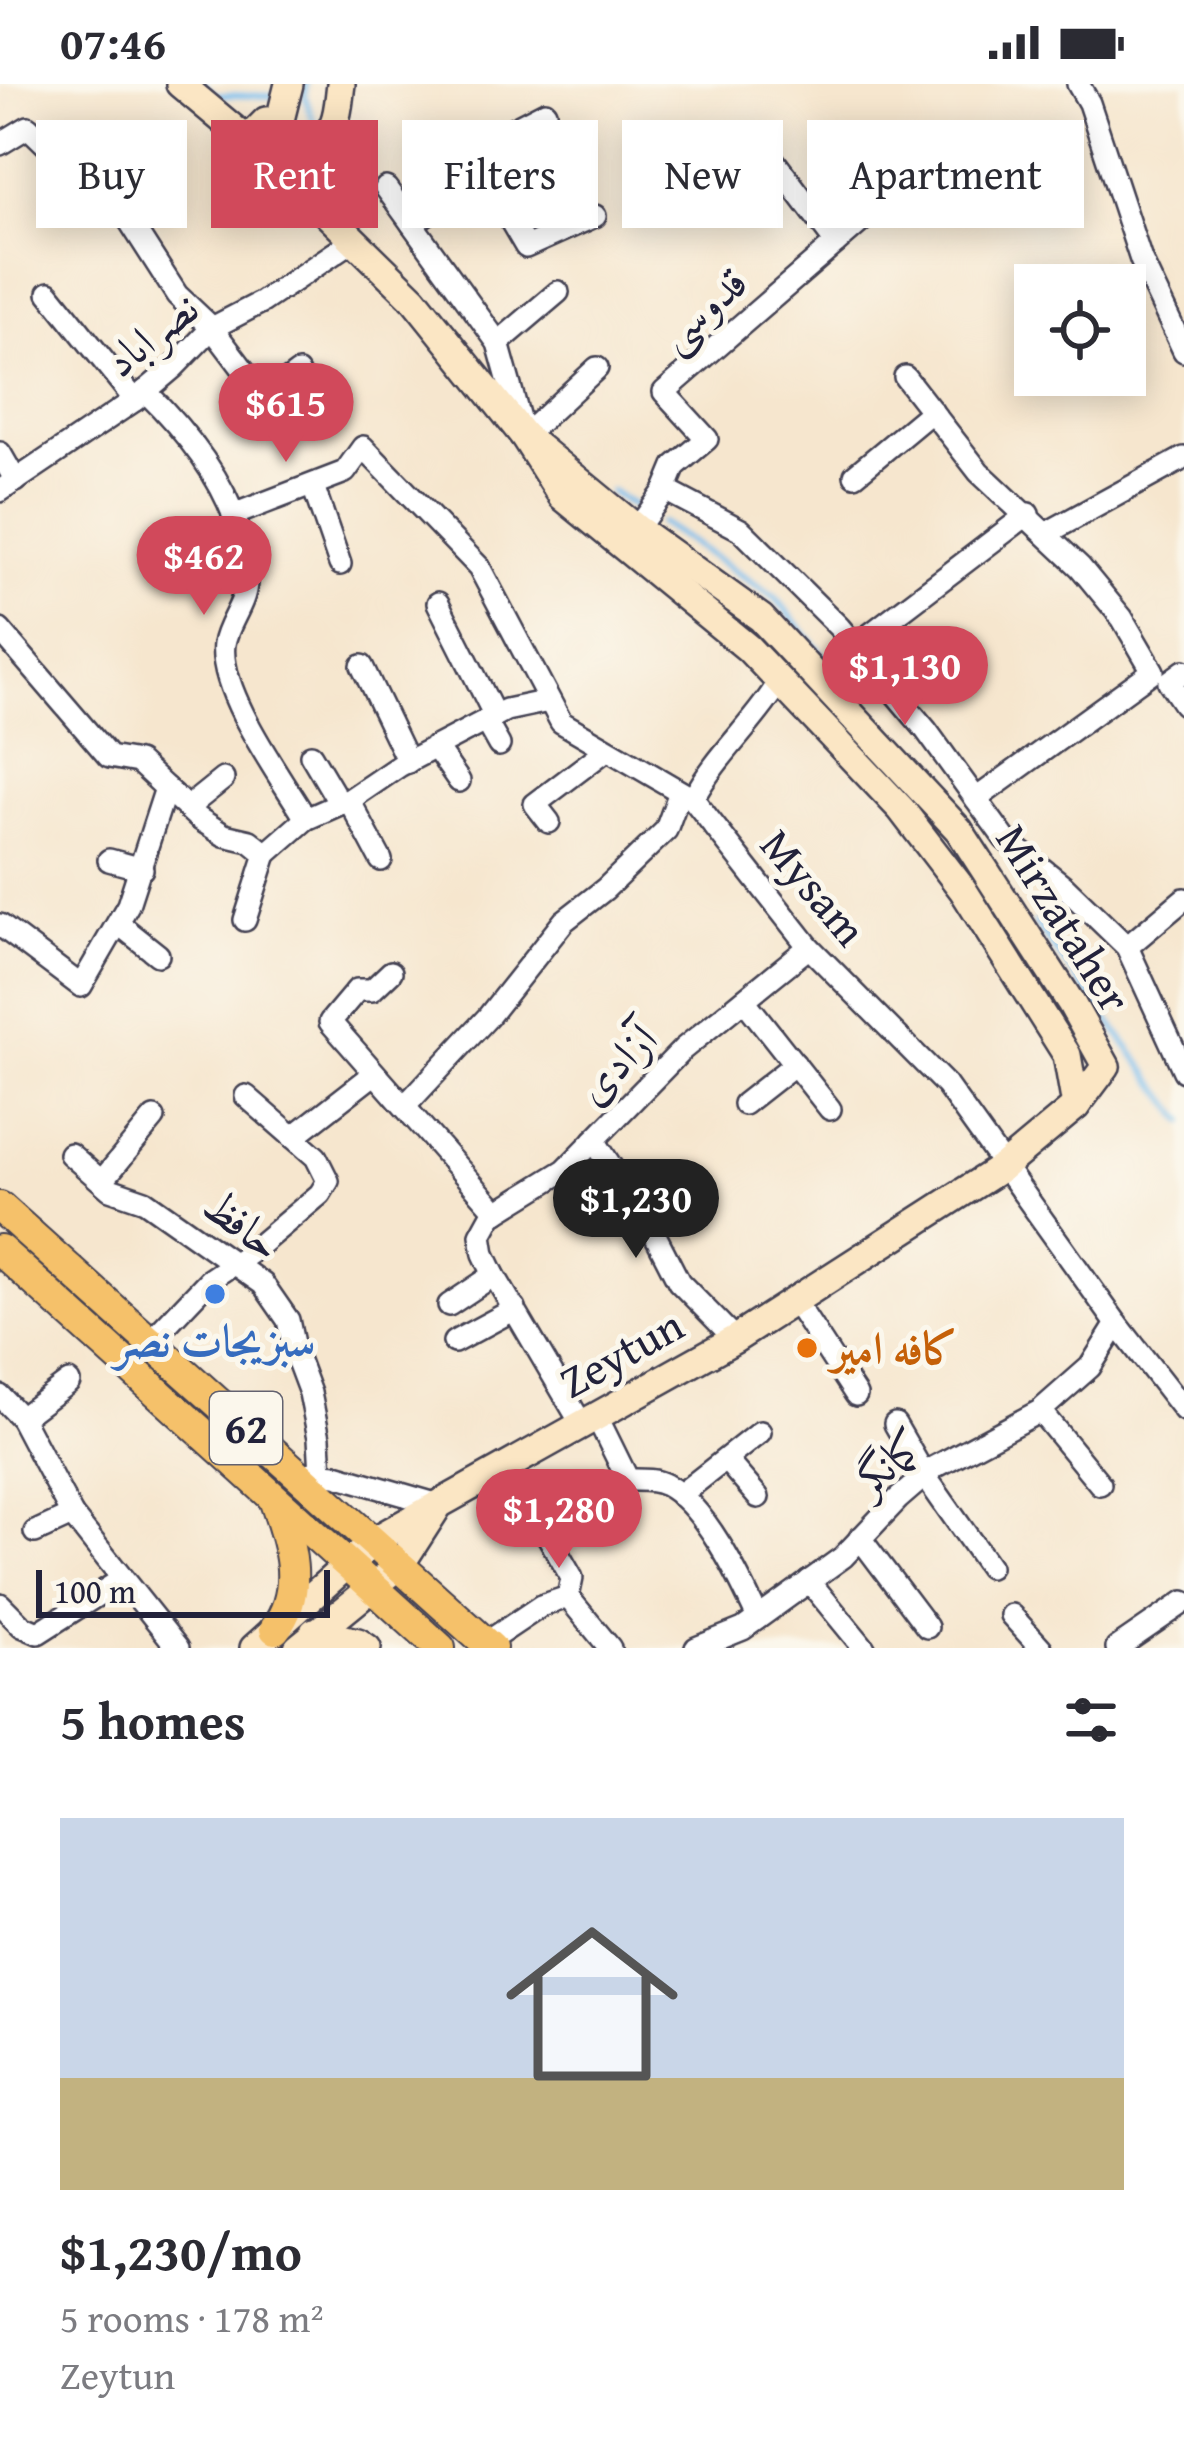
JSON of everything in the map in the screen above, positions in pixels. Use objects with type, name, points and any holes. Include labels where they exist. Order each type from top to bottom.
[{"type":"main road","points":[[180,84],[215,111],[243,120]]},
{"type":"main road","points":[[268,120],[289,84]]},
{"type":"main road","points":[[336,120],[341,84]]},
{"type":"main road","name":"Mirzataher","points":[[342,228],[414,299],[524,436],[562,496],[748,648],[902,808],[963,890],[1067,1055],[1076,1106]]},
{"type":"main road","name":"Mirzataher","points":[[524,436],[637,529],[761,617],[959,830],[1106,1066],[1076,1106]]},
{"type":"main road","name":"Zeytun","points":[[285,1639],[349,1563],[375,1540],[735,1339],[1004,1166],[1076,1106]]},
{"type":"main road","name":"62","points":[[0,1207],[150,1342],[307,1472],[489,1646]]},
{"type":"main road","name":"62","points":[[0,1250],[440,1648]]},
{"type":"main road","points":[[274,1499],[291,1547],[292,1593],[285,1639]]},
{"type":"main road","name":"Zeytun","points":[[400,1565],[439,1505]]},
{"type":"main road","points":[[285,1639],[400,1565]]},
{"type":"main road","points":[[285,1639],[358,1642],[367,1648]]},
{"type":"street","points":[[1078,84],[1089,103],[1141,260],[1184,351]]},
{"type":"street","points":[[529,120],[545,112]]},
{"type":"street","points":[[0,144],[28,127],[118,202],[177,296],[212,328],[265,398],[298,373]]},
{"type":"street","points":[[783,174],[836,244]]},
{"type":"street","points":[[386,188],[402,210]]},
{"type":"street","points":[[415,228],[498,343],[524,436],[597,368]]},
{"type":"street","points":[[515,228],[526,247],[567,228]]},
{"type":"street","name":"قدوسی","points":[[637,529],[665,490],[675,466],[707,439],[664,392],[854,228]]},
{"type":"street","name":"نصراباد","points":[[8,486],[140,395],[212,328],[262,302],[354,240]]},
{"type":"street","points":[[498,343],[558,292]]},
{"type":"street","points":[[49,293],[140,395],[195,448],[233,514],[246,586],[224,644],[229,673],[240,712],[306,819]]},
{"type":"street","points":[[905,376],[979,472],[1047,533],[1121,618],[1153,671],[976,799]]},
{"type":"street","points":[[855,475],[932,411]]},
{"type":"street","name":"Mysam","points":[[313,486],[345,472],[363,447],[478,567],[561,722],[687,796],[809,947],[946,1084],[1184,1410]]},
{"type":"street","points":[[0,453],[8,486]]},
{"type":"street","points":[[1047,533],[1184,458]]},
{"type":"street","points":[[233,514],[313,486],[340,564]]},
{"type":"street","points":[[665,490],[741,530],[855,646],[926,730],[1005,839],[1065,887],[1126,947],[1184,1072]]},
{"type":"street","points":[[855,646],[1028,514]]},
{"type":"street","points":[[438,603],[499,745]]},
{"type":"street","points":[[0,630],[110,757],[137,762],[224,835],[250,841],[266,854]]},
{"type":"street","points":[[362,666],[407,762]]},
{"type":"street","points":[[1184,670],[1169,682],[1184,704]]},
{"type":"street","points":[[405,1106],[488,1017],[564,921],[621,875],[666,830],[709,768],[761,712],[779,681]]},
{"type":"street","points":[[245,920],[266,854],[306,819],[490,719],[549,701]]},
{"type":"street","points":[[436,748],[459,782]]},
{"type":"street","points":[[549,822],[535,804],[605,751]]},
{"type":"street","points":[[311,755],[381,860]]},
{"type":"street","points":[[187,808],[224,779]]},
{"type":"street","points":[[0,925],[80,986],[118,924],[142,869],[166,788]]},
{"type":"street","points":[[109,860],[142,869]]},
{"type":"street","points":[[1126,947],[1184,899]]},
{"type":"street","points":[[118,924],[158,955]]},
{"type":"street","name":"آزادی","points":[[497,1212],[565,1170],[683,1049],[809,947]]},
{"type":"street","points":[[391,972],[372,990],[358,989],[330,1022],[497,1212],[481,1235],[494,1276],[628,1480],[664,1483],[680,1495],[722,1550],[758,1618]]},
{"type":"street","points":[[744,1000],[830,1109]]},
{"type":"street","points":[[744,1104],[795,1064]]},
{"type":"street","points":[[293,1137],[374,1074]]},
{"type":"street","points":[[150,1342],[209,1280],[320,1194],[328,1181],[316,1157],[246,1096]]},
{"type":"street","points":[[101,1181],[154,1118]]},
{"type":"street","points":[[594,1140],[679,1282],[735,1339]]},
{"type":"street","name":"حافظ","points":[[70,1154],[110,1189],[146,1201],[263,1284],[288,1320],[315,1415],[307,1472]]},
{"type":"street","points":[[449,1305],[494,1276]]},
{"type":"street","points":[[794,1300],[856,1395]]},
{"type":"street","points":[[454,1342],[515,1309]]},
{"type":"street","name":"کمانگر","points":[[703,1647],[758,1618],[843,1557],[925,1476],[1040,1412],[1090,1367],[1117,1324]]},
{"type":"street","points":[[21,1418],[69,1382]]},
{"type":"street","points":[[0,1396],[21,1418],[72,1515],[178,1648]]},
{"type":"street","points":[[1040,1412],[1100,1484]]},
{"type":"street","points":[[895,1424],[989,1567]]},
{"type":"street","points":[[680,1495],[760,1432]]},
{"type":"street","points":[[726,1460],[758,1497]]},
{"type":"street","points":[[307,1472],[439,1505]]},
{"type":"street","points":[[35,1532],[72,1515]]},
{"type":"street","points":[[544,1529],[572,1578],[568,1598]]},
{"type":"street","points":[[860,1538],[926,1627]]},
{"type":"street","points":[[0,1604],[22,1626],[38,1634],[121,1580]]},
{"type":"street","points":[[809,1581],[864,1648]]},
{"type":"street","points":[[489,1646],[541,1606],[568,1598]]},
{"type":"street","points":[[568,1598],[610,1648]]},
{"type":"street","points":[[1117,1648],[1184,1602]]},
{"type":"street","points":[[1011,1615],[1041,1648]]},
{"type":"waterway","points":[[202,84],[216,95],[278,96]]},
{"type":"waterway","points":[[306,84],[313,120]]},
{"type":"waterway","points":[[611,491],[633,506]]},
{"type":"waterway","points":[[661,523],[776,598],[882,728]]},
{"type":"waterway","points":[[1035,923],[1184,1121]]},
{"type":"place","name":"سبزیجات نصر","points":[[215,1294]]},
{"type":"place","name":"کافه امیر","points":[[807,1348]]}]
